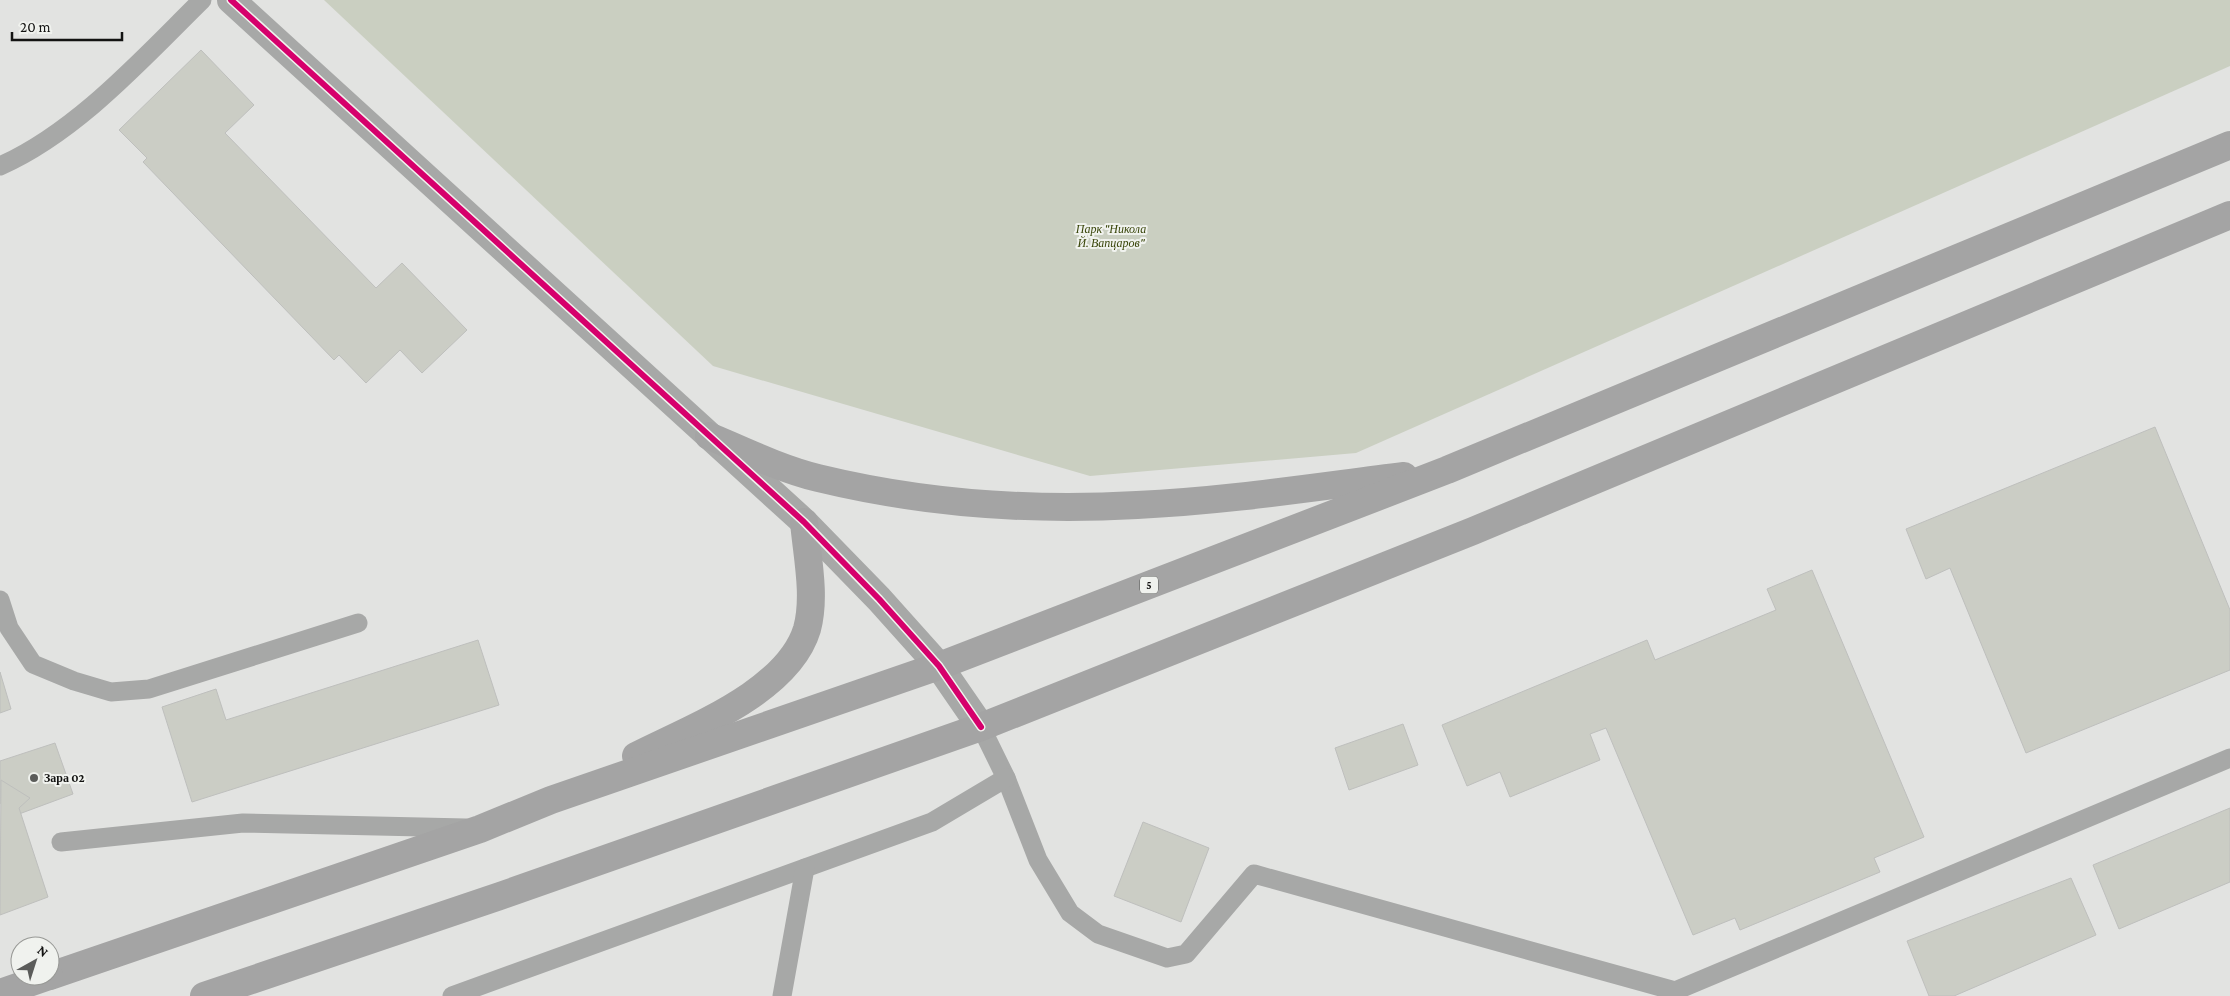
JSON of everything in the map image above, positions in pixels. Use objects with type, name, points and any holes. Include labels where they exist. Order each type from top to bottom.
[{"type":"highway","name":"5","points":[[60,973],[480,829],[551,800],[939,666],[1447,470],[2230,145]]},
{"type":"highway","points":[[204,996],[500,896],[981,727],[1473,531],[2230,215]]},
{"type":"highway","points":[[709,436],[816,478],[866,488],[957,501],[1047,507],[1137,506],[1265,493],[1447,470]]},
{"type":"highway","points":[[551,800],[740,702],[780,673],[798,651],[807,628],[810,587],[804,522]]},
{"type":"highway","name":"5","points":[[0,993],[21,986]]},
{"type":"street","points":[[231,0],[804,522],[879,599],[939,666],[981,727]]},
{"type":"lane","points":[[0,166],[25,155],[101,98],[202,0]]},
{"type":"lane","points":[[0,600],[9,628],[33,664],[74,681],[110,692],[149,688],[358,623]]},
{"type":"lane","points":[[981,727],[1006,778],[1038,860],[1070,913],[1098,934],[1167,958],[1186,954],[1254,874],[1680,993],[2230,758]]},
{"type":"lane","points":[[452,996],[932,822],[1006,778]]},
{"type":"lane","points":[[61,842],[243,823],[480,829]]},
{"type":"lane","points":[[782,996],[805,868]]},
{"type":"green space","name":"Парк \"Никола Й. Вапцаров\"","points":[[324,0],[2230,0],[2230,66],[1356,453],[1090,476],[713,366]]},
{"type":"building","points":[[201,50],[254,105],[225,133],[376,288],[402,263],[467,330],[422,373],[400,350],[366,383],[339,355],[334,360],[143,162],[147,158],[119,130]]},
{"type":"building","points":[[2155,427],[2230,610],[2230,670],[2026,753],[1950,568],[1926,579],[1906,529]]},
{"type":"building","points":[[1812,570],[1924,837],[1874,858],[1880,872],[1740,930],[1735,918],[1693,935],[1606,728],[1590,734],[1600,760],[1510,797],[1500,772],[1467,786],[1442,725],[1647,640],[1655,660],[1776,610],[1767,589]]},
{"type":"building","points":[[478,640],[499,705],[192,802],[162,707],[216,689],[226,720]]},
{"type":"building","points":[[0,672],[11,709],[0,713]]},
{"type":"building","points":[[1403,724],[1418,765],[1349,790],[1335,748]]},
{"type":"building","name":"Зара 02","points":[[55,743],[73,794],[19,814],[0,803],[0,761]]},
{"type":"building","points":[[1,780],[30,798],[19,808],[48,897],[0,915]]},
{"type":"building","points":[[2230,808],[2230,882],[2119,929],[2093,865]]},
{"type":"building","points":[[1143,822],[1209,848],[1181,922],[1114,896]]},
{"type":"building","points":[[2071,878],[2096,935],[1954,996],[1929,996],[1907,941]]},
{"type":"cycle path","points":[[231,0],[804,522],[879,599],[939,666],[981,727]]},
{"type":"place","name":"Зара 02","points":[[34,778]]}]
